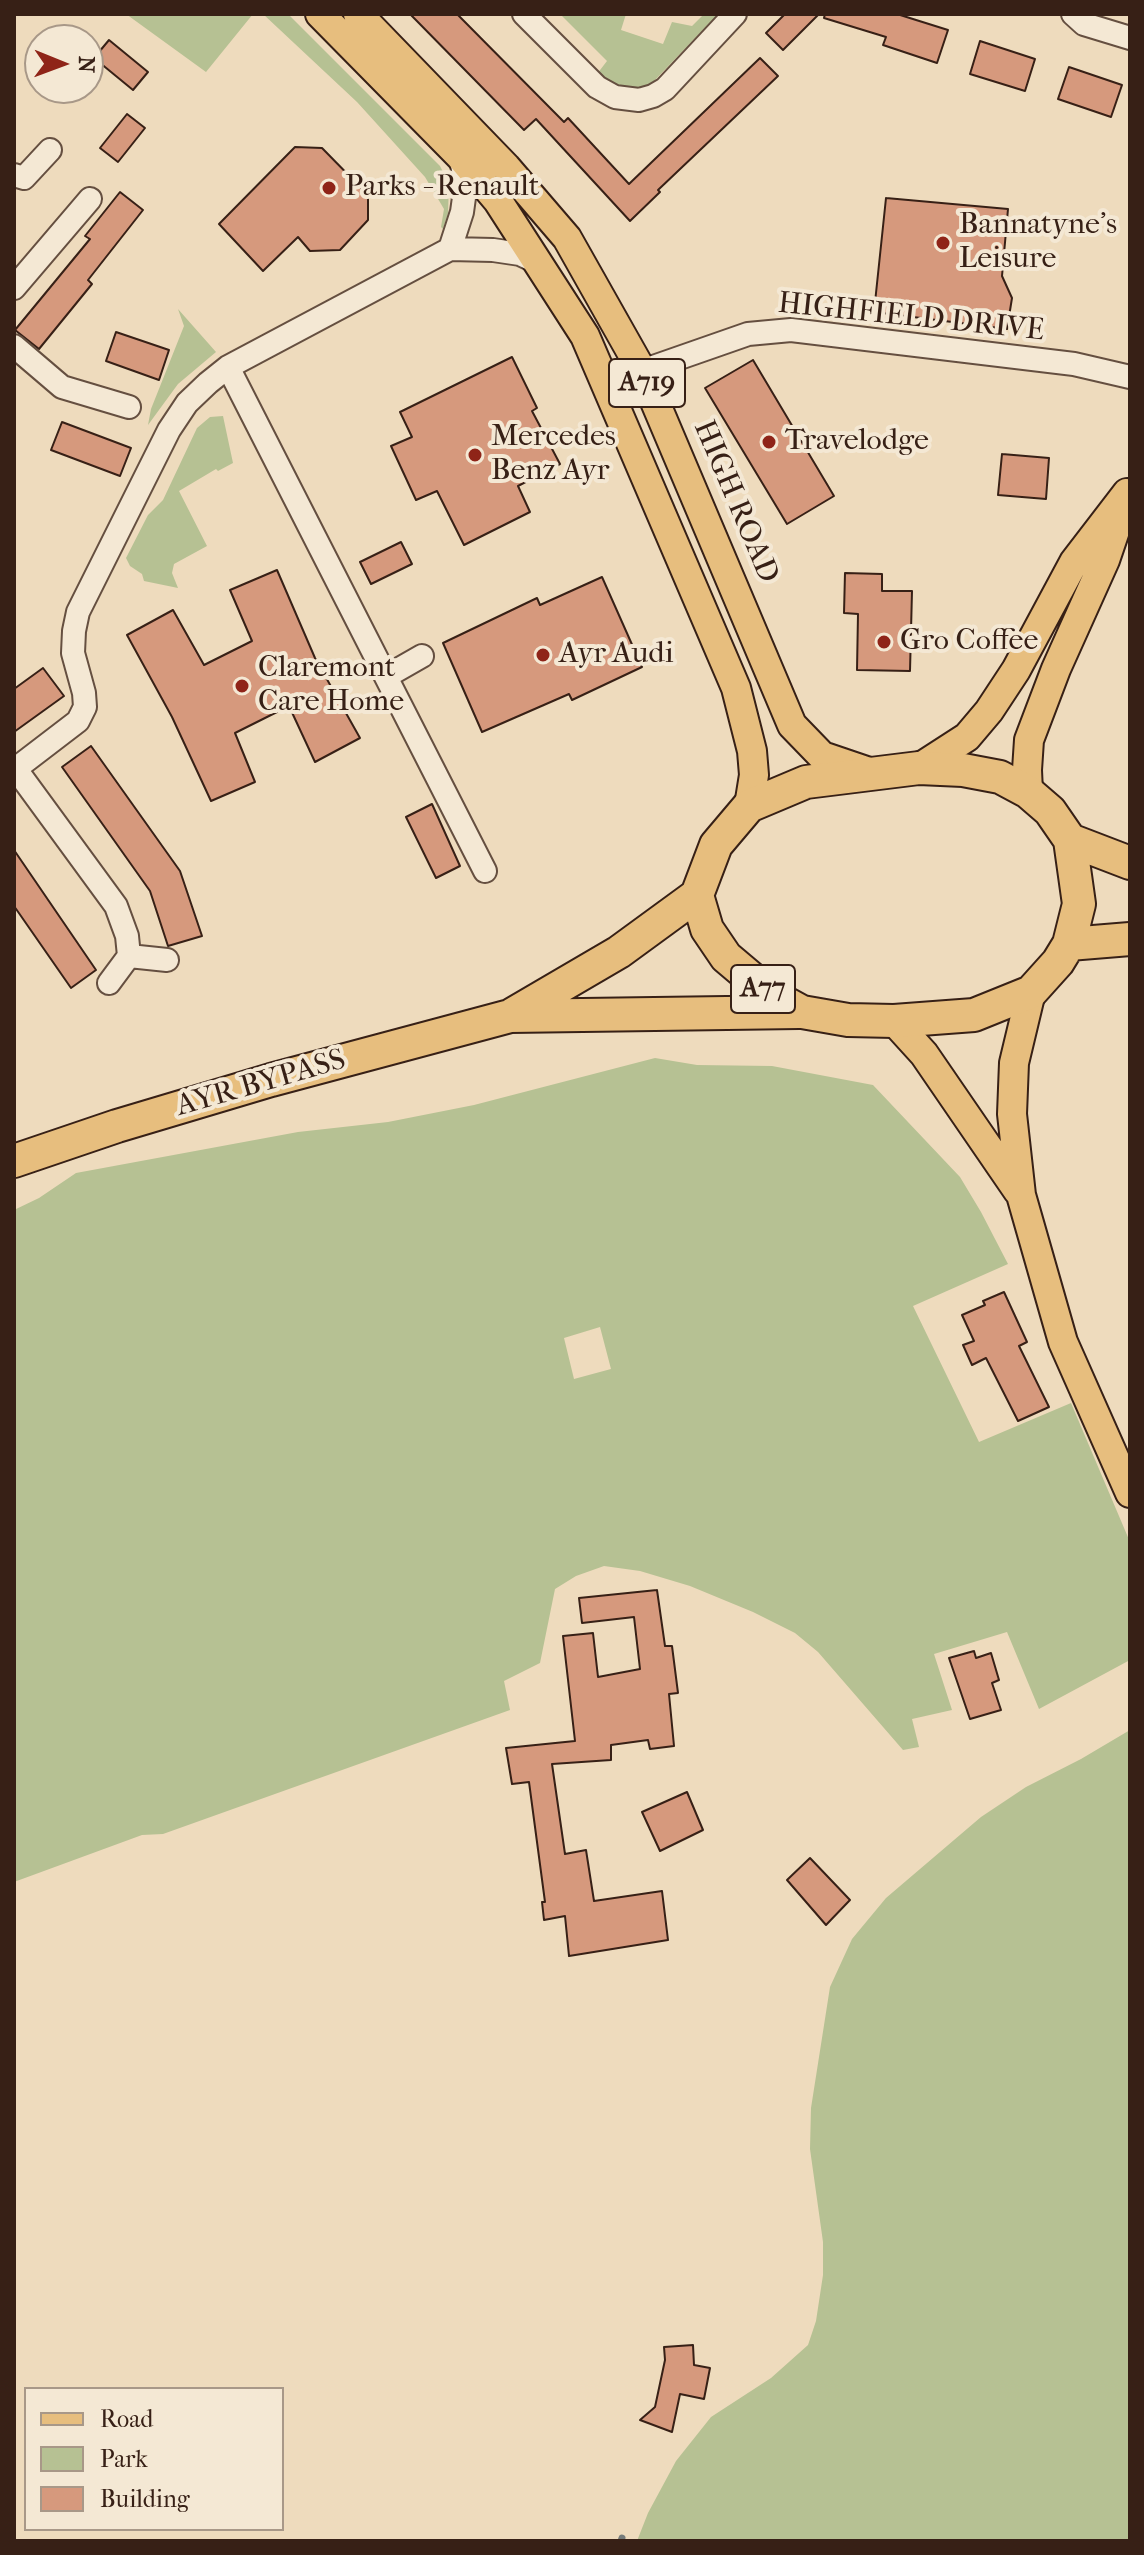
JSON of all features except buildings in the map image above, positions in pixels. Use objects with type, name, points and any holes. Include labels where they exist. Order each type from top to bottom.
[{"type":"highway","name":"A77","points":[[919,768],[963,770],[1000,777],[1028,792],[1050,811],[1070,840],[1079,904],[1069,944],[1058,962],[1031,992],[974,1015],[894,1021],[848,1020],[802,1012],[771,995],[726,957],[707,929],[697,895],[716,845],[749,806],[806,782],[919,768]]},
{"type":"highway","points":[[1070,840],[1130,863]]},
{"type":"highway","name":"AYR BYPASS","points":[[510,1016],[619,952],[697,895]]},
{"type":"highway","points":[[1069,944],[1130,939]]},
{"type":"highway","name":"AYR BYPASS","points":[[14,1161],[117,1126],[271,1080],[510,1016],[802,1012]]},
{"type":"main road","name":"A719","points":[[320,14],[460,156],[498,201],[585,336],[736,688],[752,751],[754,775],[749,806]]},
{"type":"main road","name":"HIGH ROAD","points":[[358,14],[506,167],[567,238],[642,371],[792,725],[822,756],[877,774]]},
{"type":"main road","points":[[919,768],[967,737],[989,711],[1016,670],[1074,562],[1129,490]]},
{"type":"main road","points":[[1028,792],[1029,740],[1056,669],[1105,560],[1129,490]]},
{"type":"main road","points":[[1031,992],[1014,1063],[1012,1114],[1021,1195],[1063,1342],[1130,1493]]},
{"type":"main road","points":[[894,1021],[924,1054],[1021,1195]]},
{"type":"street","points":[[524,14],[597,87],[615,97],[639,100],[665,89],[735,14]]},
{"type":"street","points":[[1073,14],[1084,24],[1130,38]]},
{"type":"street","points":[[14,175],[24,178],[50,150]]},
{"type":"street","points":[[450,249],[462,212],[466,183],[460,156]]},
{"type":"street","points":[[14,288],[90,199]]},
{"type":"street","points":[[109,983],[129,956],[127,936],[116,906],[15,769],[78,721],[85,707],[73,653],[78,612],[169,430],[187,403],[228,367],[450,249],[520,254],[539,263]]},
{"type":"street","name":"HIGHFIELD DRIVE","points":[[642,371],[748,334],[791,330],[1074,364],[1130,377]]},
{"type":"street","points":[[14,346],[62,387],[129,407]]},
{"type":"street","points":[[228,367],[485,871]]},
{"type":"street","points":[[387,676],[422,656]]},
{"type":"street","points":[[129,956],[167,960]]},
{"type":"green space","points":[[126,14],[253,14],[206,72]]},
{"type":"green space","points":[[263,14],[288,14],[440,166],[449,184],[448,213],[443,229],[444,209],[425,177],[357,102]]},
{"type":"green space","points":[[560,14],[626,14],[621,30],[663,44],[672,22],[692,26],[704,14],[718,14],[654,81],[641,88],[624,90],[606,84],[597,74],[607,61]]},
{"type":"green space","points":[[178,309],[216,352],[178,384],[148,425],[151,409],[184,326]]},
{"type":"green space","points":[[223,416],[233,463],[218,471],[216,469],[179,491],[207,546],[174,564],[172,573],[178,588],[144,581],[142,574],[130,566],[126,558],[148,515],[163,500],[197,428],[210,417]]},
{"type":"green space","points":[[655,1058],[697,1065],[772,1066],[873,1085],[960,1177],[1008,1264],[913,1306],[979,1442],[1071,1403],[1130,1542],[1130,1660],[1039,1709],[1007,1632],[934,1654],[952,1710],[912,1719],[919,1747],[903,1750],[818,1652],[795,1633],[690,1586],[640,1571],[604,1566],[576,1576],[555,1589],[540,1663],[504,1681],[510,1710],[163,1834],[142,1835],[14,1882],[14,1210],[39,1198],[76,1173],[298,1132],[388,1122],[474,1105]],"holes":[[[600,1327],[611,1369],[574,1379],[564,1338]]]},
{"type":"green space","points":[[1130,1730],[1130,2541],[637,2541],[676,2461],[711,2417],[771,2378],[808,2345],[816,2321],[823,2275],[823,2242],[810,2149],[811,2108],[830,1987],[852,1939],[886,1898],[981,1817],[1026,1787]]},
{"type":"place","name":"Parks - Renault","points":[[329,188]]},
{"type":"place","name":"Bannatyne's Leisure","points":[[943,243]]},
{"type":"place","name":"Travelodge","points":[[769,442]]},
{"type":"place","name":"Mercedes Benz Ayr","points":[[475,455]]},
{"type":"place","name":"Gro Coffee","points":[[884,642]]},
{"type":"place","name":"Ayr Audi","points":[[543,655]]},
{"type":"place","name":"Claremont Care Home","points":[[242,686]]}]
